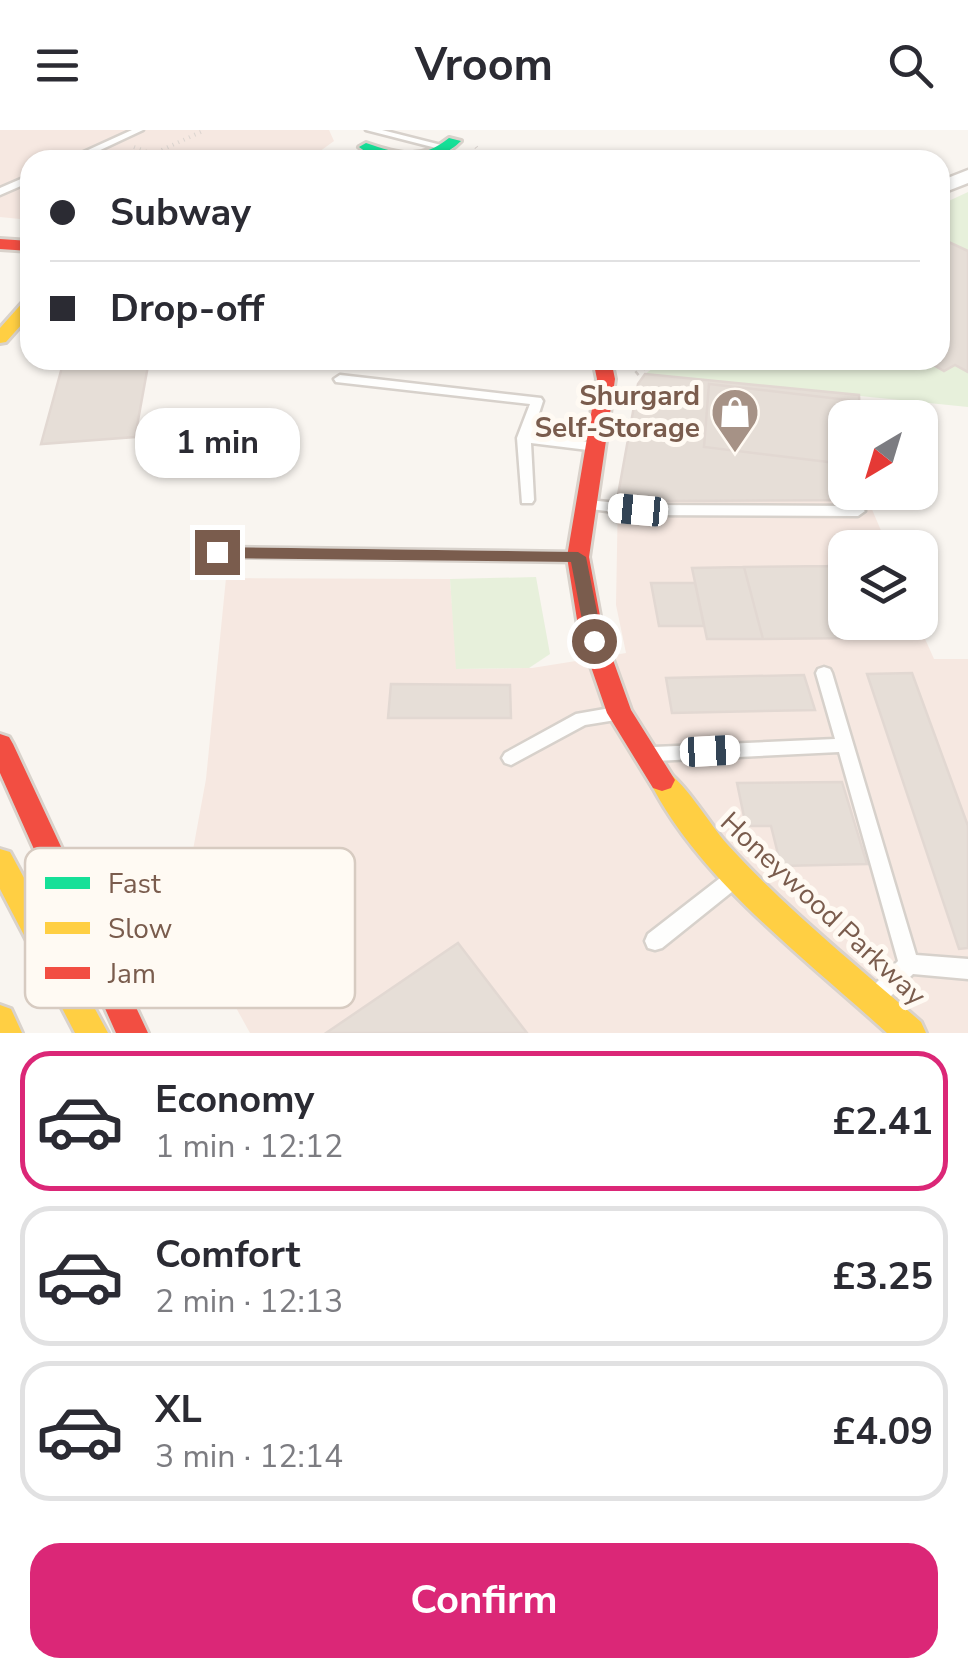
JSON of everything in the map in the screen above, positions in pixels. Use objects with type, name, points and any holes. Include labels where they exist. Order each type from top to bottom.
[{"type":"main road","points":[[0,338],[20,315]]},
{"type":"main road","name":"Honeywood Parkway","points":[[604,370],[578,557],[591,632],[620,714],[688,822],[738,876],[910,1033]]},
{"type":"main road","points":[[0,744],[48,848]]},
{"type":"main road","points":[[0,861],[25,908]]},
{"type":"main road","points":[[79,1008],[92,1033]]},
{"type":"main road","points":[[121,1008],[132,1033]]},
{"type":"main road","points":[[0,1020],[6,1033]]},
{"type":"lane","points":[[93,150],[138,130]]},
{"type":"lane","points":[[365,138],[453,144]]},
{"type":"lane","points":[[340,380],[536,400],[524,438],[527,500]]},
{"type":"lane","points":[[524,438],[596,448]]},
{"type":"lane","points":[[585,505],[638,510],[858,511]]},
{"type":"lane","points":[[217,552],[578,557]]},
{"type":"lane","points":[[824,672],[910,964]]},
{"type":"lane","points":[[511,758],[582,719],[620,714]]},
{"type":"lane","points":[[642,754],[845,745]]},
{"type":"lane","points":[[654,941],[738,876]]},
{"type":"lane","points":[[910,964],[968,970]]},
{"type":"lane","points":[[874,1000],[910,964]]},
{"type":"path","points":[[162,150],[205,130]]},
{"type":"shaded area","points":[[0,130],[329,130],[334,141],[322,150],[20,150],[20,219],[0,217]]},
{"type":"shaded area","points":[[645,374],[859,395],[856,400],[828,400],[828,510],[872,510],[881,530],[828,530],[828,640],[926,640],[934,659],[968,659],[968,1033],[250,1033],[236,1008],[355,1008],[355,848],[193,848],[206,779],[226,578],[450,579],[457,669],[532,668],[626,653],[616,605],[618,495],[638,384]]},
{"type":"green space","points":[[968,192],[968,407],[938,404],[938,400],[899,400],[645,374],[650,370],[950,370],[950,200]]},
{"type":"green space","points":[[536,577],[550,654],[529,668],[456,669],[450,579]]},
{"type":"building","points":[[950,243],[968,251],[968,372],[955,365],[950,368]]},
{"type":"building","points":[[61,370],[147,370],[135,437],[41,444]]},
{"type":"building","name":"Shurgard Self-Storage","points":[[645,374],[859,395],[859,400],[828,400],[828,500],[657,501],[618,495],[638,384]]},
{"type":"building","points":[[709,384],[849,400],[828,400],[828,462],[704,447]]},
{"type":"building","points":[[828,566],[828,638],[763,639],[744,567]]},
{"type":"building","points":[[744,567],[763,639],[707,639],[692,568]]},
{"type":"building","points":[[651,583],[695,583],[704,626],[659,626]]},
{"type":"building","points":[[912,673],[968,826],[968,948],[959,949],[867,674]]},
{"type":"building","points":[[804,675],[815,710],[672,713],[666,678]]},
{"type":"building","points":[[391,684],[510,685],[511,718],[388,718]]},
{"type":"building","points":[[842,782],[867,864],[781,866],[771,826],[746,826],[737,783]]},
{"type":"building","points":[[458,943],[527,1033],[326,1033]]},
{"type":"traffic: fast","points":[[442,150],[454,141]]},
{"type":"traffic: fast","points":[[366,147],[373,150]]},
{"type":"traffic: slow","points":[[0,338],[20,316]]},
{"type":"traffic: slow","points":[[662,780],[715,851],[745,883],[910,1033]]},
{"type":"traffic: slow","points":[[0,861],[25,908]]},
{"type":"traffic: slow","points":[[79,1008],[92,1033]]},
{"type":"traffic: slow","points":[[0,1020],[6,1033]]},
{"type":"traffic: jam","points":[[0,244],[20,245]]},
{"type":"traffic: jam","points":[[604,370],[606,379],[578,557],[591,632],[620,713],[662,780]]},
{"type":"traffic: jam","points":[[0,744],[48,848]]},
{"type":"traffic: jam","points":[[121,1008],[132,1033]]},
{"type":"place","name":"Shurgard Self-Storage","points":[[735,454]]},
{"type":"route","points":[[217,552],[578,557],[594,641]]}]
